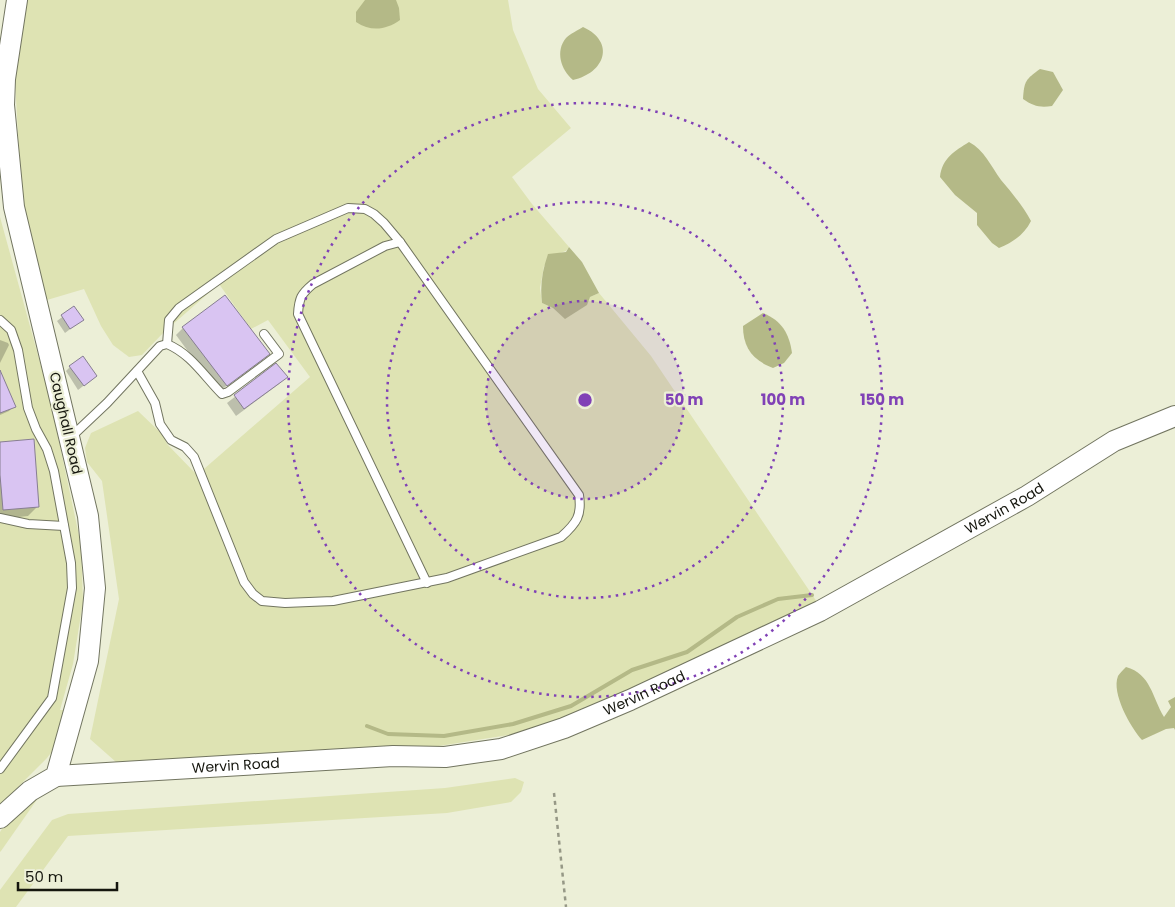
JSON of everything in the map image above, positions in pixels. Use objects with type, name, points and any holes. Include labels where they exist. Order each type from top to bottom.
[{"type":"street","name":"Caughall Road","points":[[17,0],[5,79],[4,105],[14,207],[88,516],[95,588],[88,661],[56,776]]},
{"type":"street","name":"Wervin Road","points":[[56,776],[393,756],[445,757],[501,749],[564,728],[630,700],[820,611],[1027,496],[1114,441],[1175,416]]},
{"type":"street","points":[[0,818],[30,791],[56,776]]},
{"type":"lane","points":[[137,371],[155,403],[160,424],[171,440],[185,447],[194,457],[244,582],[253,594],[262,601],[285,603],[333,601],[447,578],[562,537],[578,519],[581,506],[580,495],[400,242],[384,223],[365,209],[348,208],[276,239],[179,308],[169,320],[167,344]]},
{"type":"lane","points":[[400,242],[385,246],[313,284],[303,292],[299,301],[298,314],[427,583]]},
{"type":"lane","points":[[0,320],[11,330],[18,350],[28,408],[36,429],[47,449],[54,471],[71,563],[72,588],[52,698],[0,769]]},
{"type":"lane","points":[[70,439],[107,403],[160,346],[167,344],[176,348],[195,364],[222,394],[228,392],[279,354],[264,334]]},
{"type":"lane","points":[[0,518],[28,524],[64,526]]},
{"type":"path","points":[[554,793],[566,907]]},
{"type":"shaded area","points":[[27,0],[508,0],[513,30],[538,89],[571,128],[512,177],[532,204],[569,247],[544,266],[540,288],[542,303],[553,308],[565,318],[590,297],[599,293],[651,356],[819,605],[571,725],[401,752],[116,762],[90,739],[119,599],[102,481],[87,462],[85,448],[91,433],[138,411],[163,435],[167,444],[197,475],[310,377],[268,320],[251,329],[219,284],[164,332],[142,355],[129,357],[113,345],[101,326],[84,289],[47,300],[22,207],[15,80]]},
{"type":"shaded area","points":[[365,0],[396,0],[400,20],[384,28],[367,27],[356,22],[356,12]]},
{"type":"shaded area","points":[[583,27],[593,33],[600,41],[603,49],[602,56],[599,64],[593,71],[573,80],[565,71],[560,54],[566,38]]},
{"type":"shaded area","points":[[1040,69],[1053,72],[1063,90],[1052,106],[1037,106],[1023,99],[1027,81]]},
{"type":"shaded area","points":[[969,142],[983,154],[1031,221],[1018,238],[999,248],[992,243],[977,225],[977,213],[955,195],[940,177],[946,160]]},
{"type":"shaded area","points":[[0,217],[50,399],[81,545],[83,602],[73,664],[60,710],[65,710],[59,742],[47,758],[0,805]]},
{"type":"shaded area","points":[[569,247],[582,262],[599,293],[590,297],[587,305],[565,319],[553,308],[542,303],[541,285],[548,254],[566,252]]},
{"type":"shaded area","points":[[763,313],[770,316],[784,328],[792,353],[784,363],[773,368],[754,357],[747,346],[743,334],[743,326]]},
{"type":"shaded area","points":[[1126,667],[1134,670],[1146,681],[1164,717],[1171,707],[1168,701],[1175,697],[1175,730],[1174,728],[1166,729],[1142,740],[1138,735],[1123,710],[1117,691],[1118,676]]},
{"type":"shaded area","points":[[515,778],[524,782],[521,792],[511,802],[447,813],[68,836],[16,907],[0,907],[0,890],[52,820],[68,814],[445,788]]},
{"type":"shaded area","points":[[43,791],[0,852],[0,832],[6,823]]},
{"type":"building","points":[[225,295],[270,354],[227,386],[182,327]]},
{"type":"building","points":[[74,306],[84,320],[70,329],[61,315]]},
{"type":"building","points":[[83,356],[97,376],[84,386],[69,366]]},
{"type":"building","points":[[276,363],[288,377],[244,409],[234,395]]},
{"type":"building","points":[[0,370],[16,407],[0,413]]},
{"type":"building","points":[[34,439],[39,507],[3,510],[0,442]]},
{"type":"waterway","points":[[367,726],[388,734],[444,736],[513,724],[571,706],[632,670],[687,652],[737,617],[778,599],[812,595]]}]
